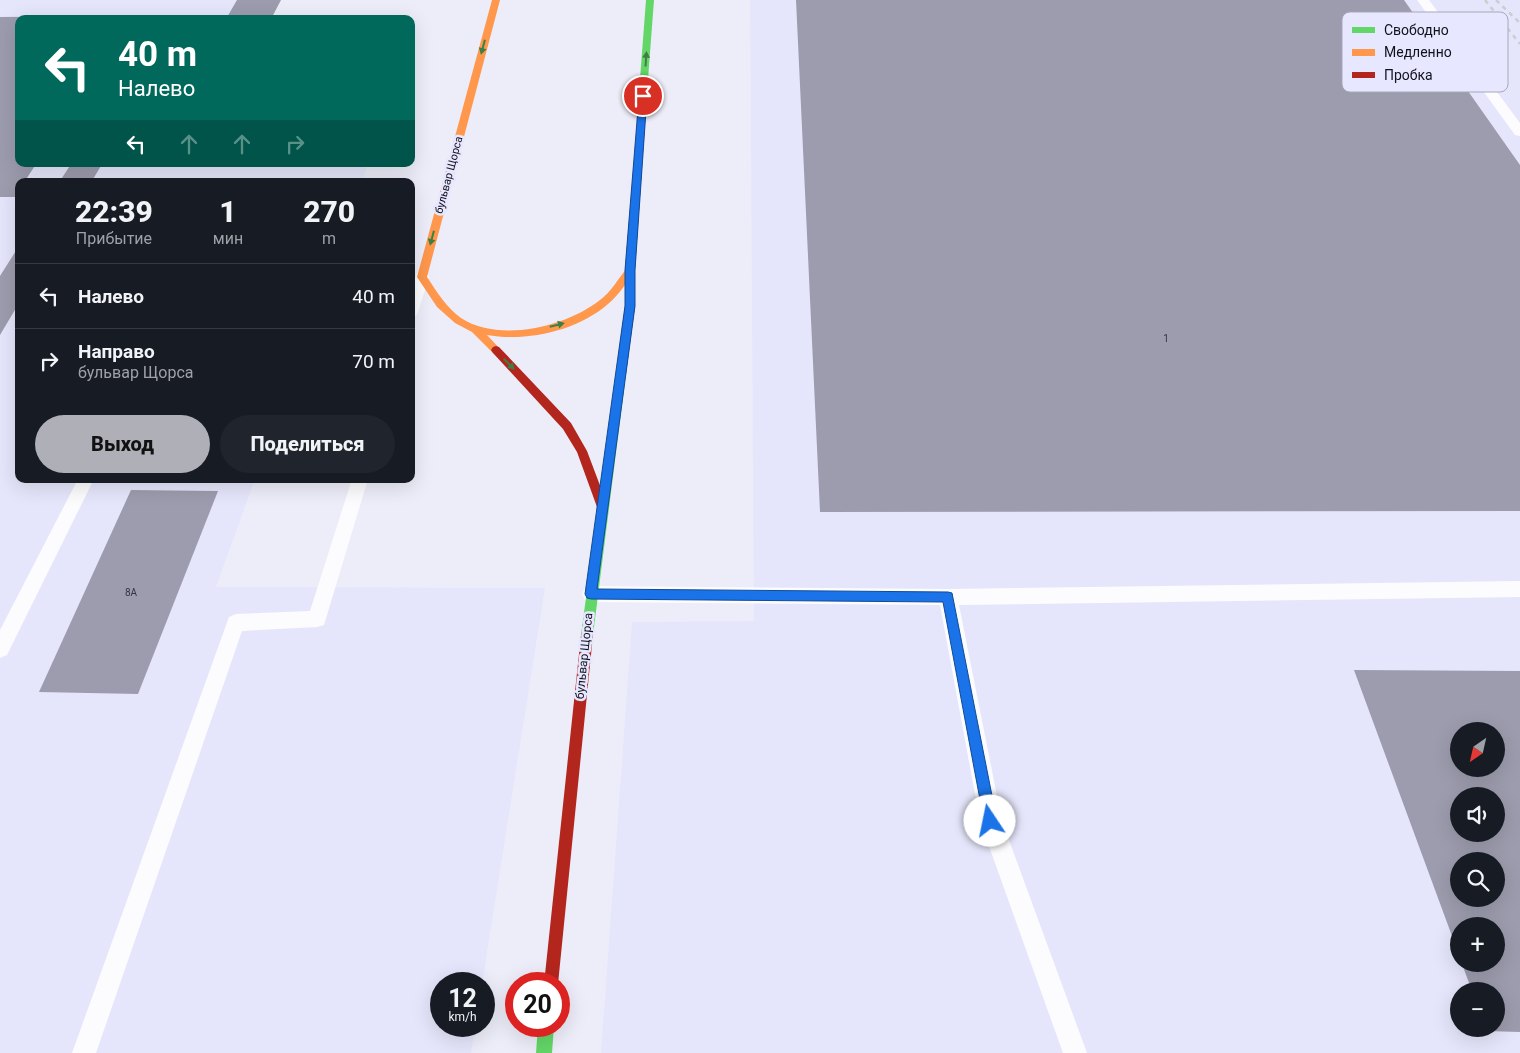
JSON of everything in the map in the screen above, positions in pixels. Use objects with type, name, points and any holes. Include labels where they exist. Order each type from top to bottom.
[{"type":"street","name":"бульвар Щорса","points":[[422,277],[496,0]]},
{"type":"street","name":"бульвар Щорса","points":[[552,972],[591,594],[630,306],[630,270],[650,0]]},
{"type":"street","points":[[475,330],[502,334],[528,332],[563,324],[580,317],[601,304],[613,293],[630,270]]},
{"type":"street","points":[[422,277],[440,304],[458,320],[475,330],[537,392],[567,426],[582,451],[602,508]]},
{"type":"street","points":[[544,1053],[545,1037]]},
{"type":"lane","points":[[1423,0],[1432,12]]},
{"type":"lane","points":[[1491,92],[1520,132]]},
{"type":"lane","points":[[415,299],[422,277]]},
{"type":"lane","points":[[0,649],[84,483]]},
{"type":"lane","points":[[84,1053],[236,623],[317,619],[359,483]]},
{"type":"lane","points":[[591,594],[948,597],[1520,589]]},
{"type":"lane","points":[[948,597],[990,821],[1075,1053]]},
{"type":"shaded area","points":[[0,0],[281,0],[273,15],[15,15],[15,167],[367,167],[363,178],[15,178],[15,483],[254,483],[216,587],[545,588],[484,972],[430,972],[430,1037],[474,1037],[471,1053],[0,1053]]},
{"type":"shaded area","points":[[750,0],[1520,0],[1520,1053],[601,1053],[632,622],[754,621]]},
{"type":"building","points":[[237,0],[281,0],[273,15],[228,15]]},
{"type":"building","points":[[796,0],[1404,0],[1412,12],[1342,12],[1342,92],[1469,92],[1520,165],[1520,511],[820,512]]},
{"type":"building","points":[[0,17],[15,17],[15,167],[34,167],[27,178],[15,178],[15,197],[0,197]]},
{"type":"building","points":[[69,167],[100,167],[94,178],[62,178]]},
{"type":"building","points":[[15,252],[15,310],[0,335],[0,276]]},
{"type":"building","points":[[131,490],[218,491],[138,694],[39,692]]},
{"type":"building","points":[[1354,670],[1520,671],[1520,1032],[1505,1032],[1505,982],[1469,982],[1465,972],[1505,972],[1505,917],[1450,917],[1450,931]]},
{"type":"railway","points":[[1485,0],[1495,12]]},
{"type":"railway","points":[[1496,0],[1520,23]]},
{"type":"railway","points":[[1508,29],[1520,44]]},
{"type":"traffic: fast","points":[[644,79],[650,0]]},
{"type":"traffic: fast","points":[[587,635],[621,374]]},
{"type":"traffic: fast","points":[[544,1053],[545,1037]]},
{"type":"traffic: slow","points":[[496,0],[422,277],[440,305],[458,320],[475,329],[496,350]]},
{"type":"traffic: slow","points":[[475,329],[491,332],[525,333],[559,326],[575,320],[603,303],[614,292],[630,270]]},
{"type":"traffic: jam","points":[[621,374],[630,306],[630,270],[644,79]]},
{"type":"traffic: jam","points":[[496,350],[567,426],[582,451],[601,504]]},
{"type":"traffic: jam","points":[[552,972],[587,635]]},
{"type":"route","points":[[643,96],[630,270],[630,306],[591,594],[948,597],[990,821]]}]
